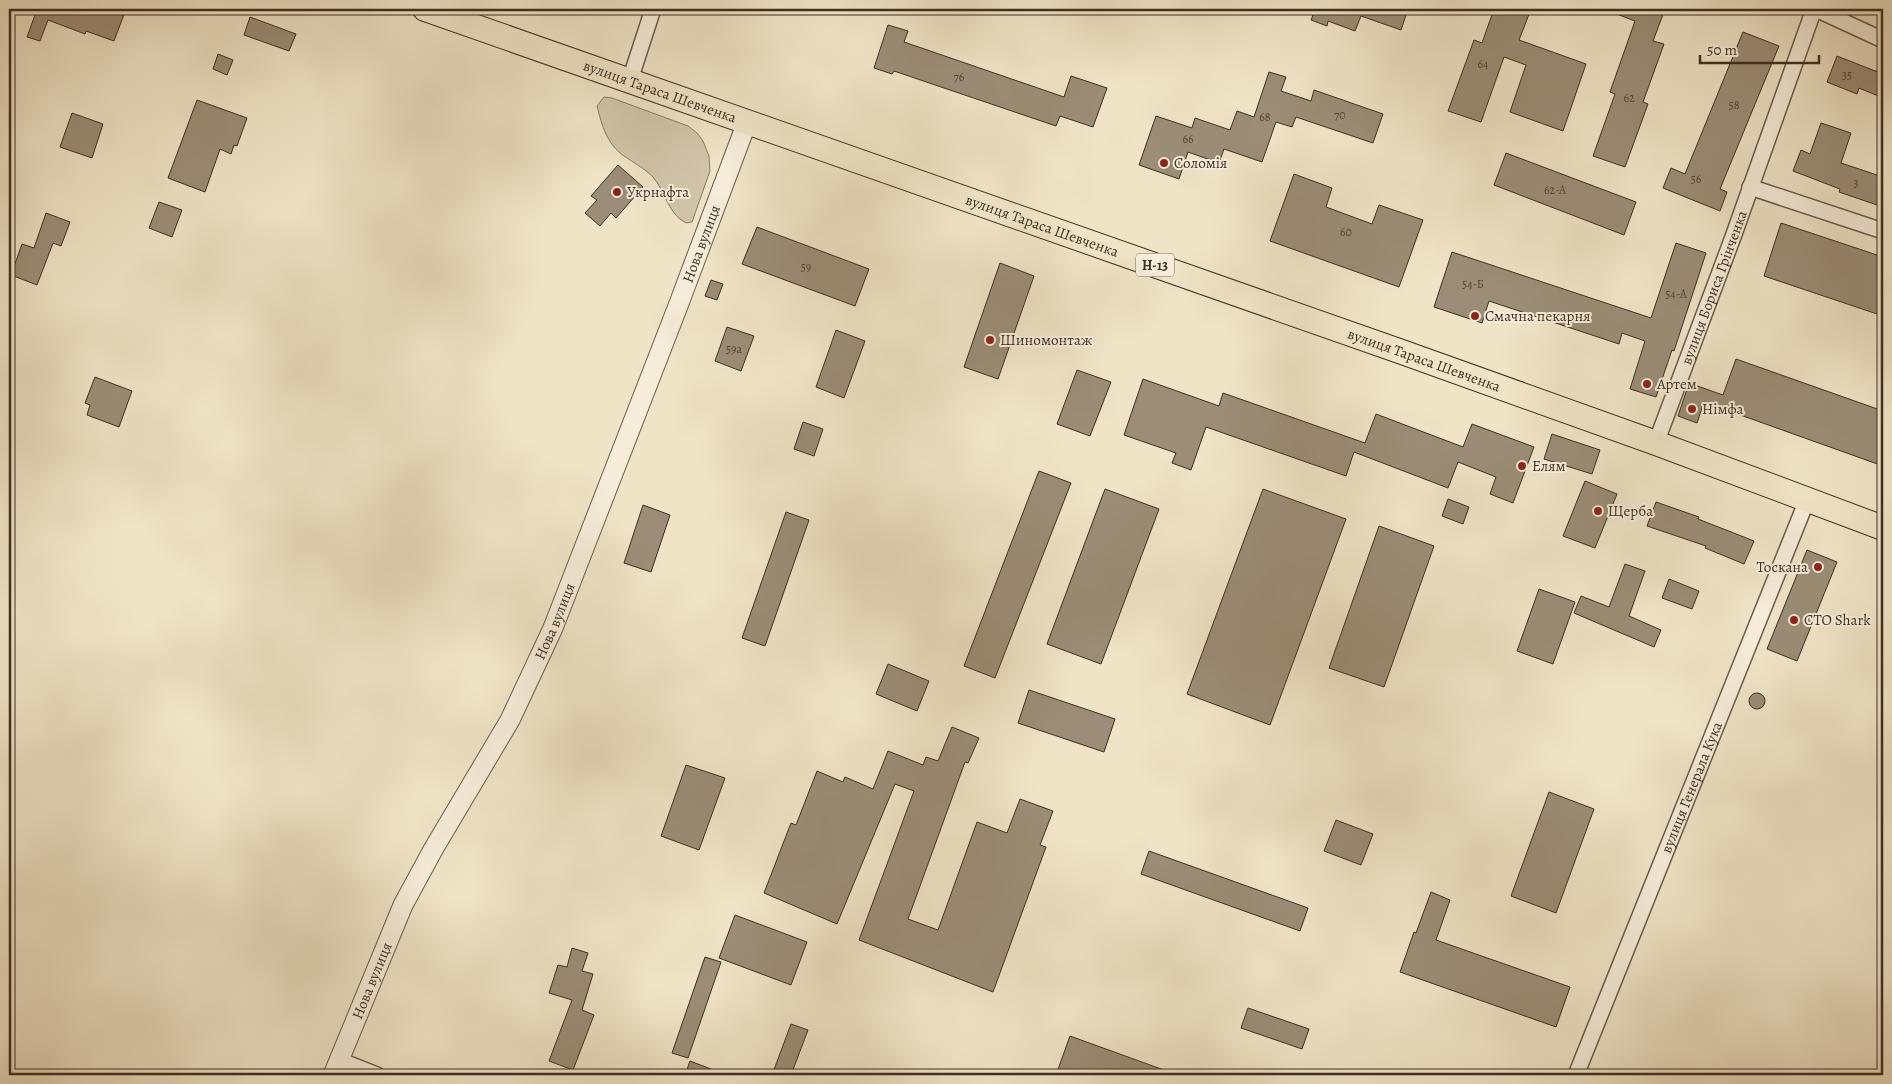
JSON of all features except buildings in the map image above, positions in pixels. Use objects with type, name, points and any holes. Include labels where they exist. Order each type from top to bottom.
[{"type":"main road","name":"вулиця Тараса Шевченка","points":[[425,9],[1656,443],[1883,528]]},
{"type":"street","points":[[630,80],[653,9]]},
{"type":"street","points":[[1815,9],[1883,40]]},
{"type":"street","name":"вулиця Бориса Грінченка","points":[[1656,443],[1815,9]]},
{"type":"street","name":"Нова вулиця","points":[[336,1068],[404,905],[434,848],[510,720],[553,628],[678,306],[746,122]]},
{"type":"street","points":[[1750,188],[1883,231]]},
{"type":"street","name":"вулиця Генерала Кука","points":[[1576,1075],[1807,500]]},
{"type":"street","points":[[336,1068],[377,1075]]},
{"type":"shaded area","points":[[604,97],[612,98],[688,126],[703,141],[709,156],[710,171],[692,222],[686,223],[680,219],[671,208],[653,177],[613,146],[603,127],[597,106]]},
{"type":"place","name":"Соломiя","points":[[1164,163]]},
{"type":"place","name":"Укрнафта","points":[[617,192]]},
{"type":"place","name":"Смачна пекарня","points":[[1475,316]]},
{"type":"place","name":"Шиномонтаж","points":[[990,340]]},
{"type":"place","name":"Артем","points":[[1647,384]]},
{"type":"place","name":"Німфа","points":[[1692,409]]},
{"type":"place","name":"Елям","points":[[1522,466]]},
{"type":"place","name":"Щерба","points":[[1598,511]]},
{"type":"place","name":"Тоскана","points":[[1818,567]]},
{"type":"place","name":"СТО Shark","points":[[1794,620]]}]
